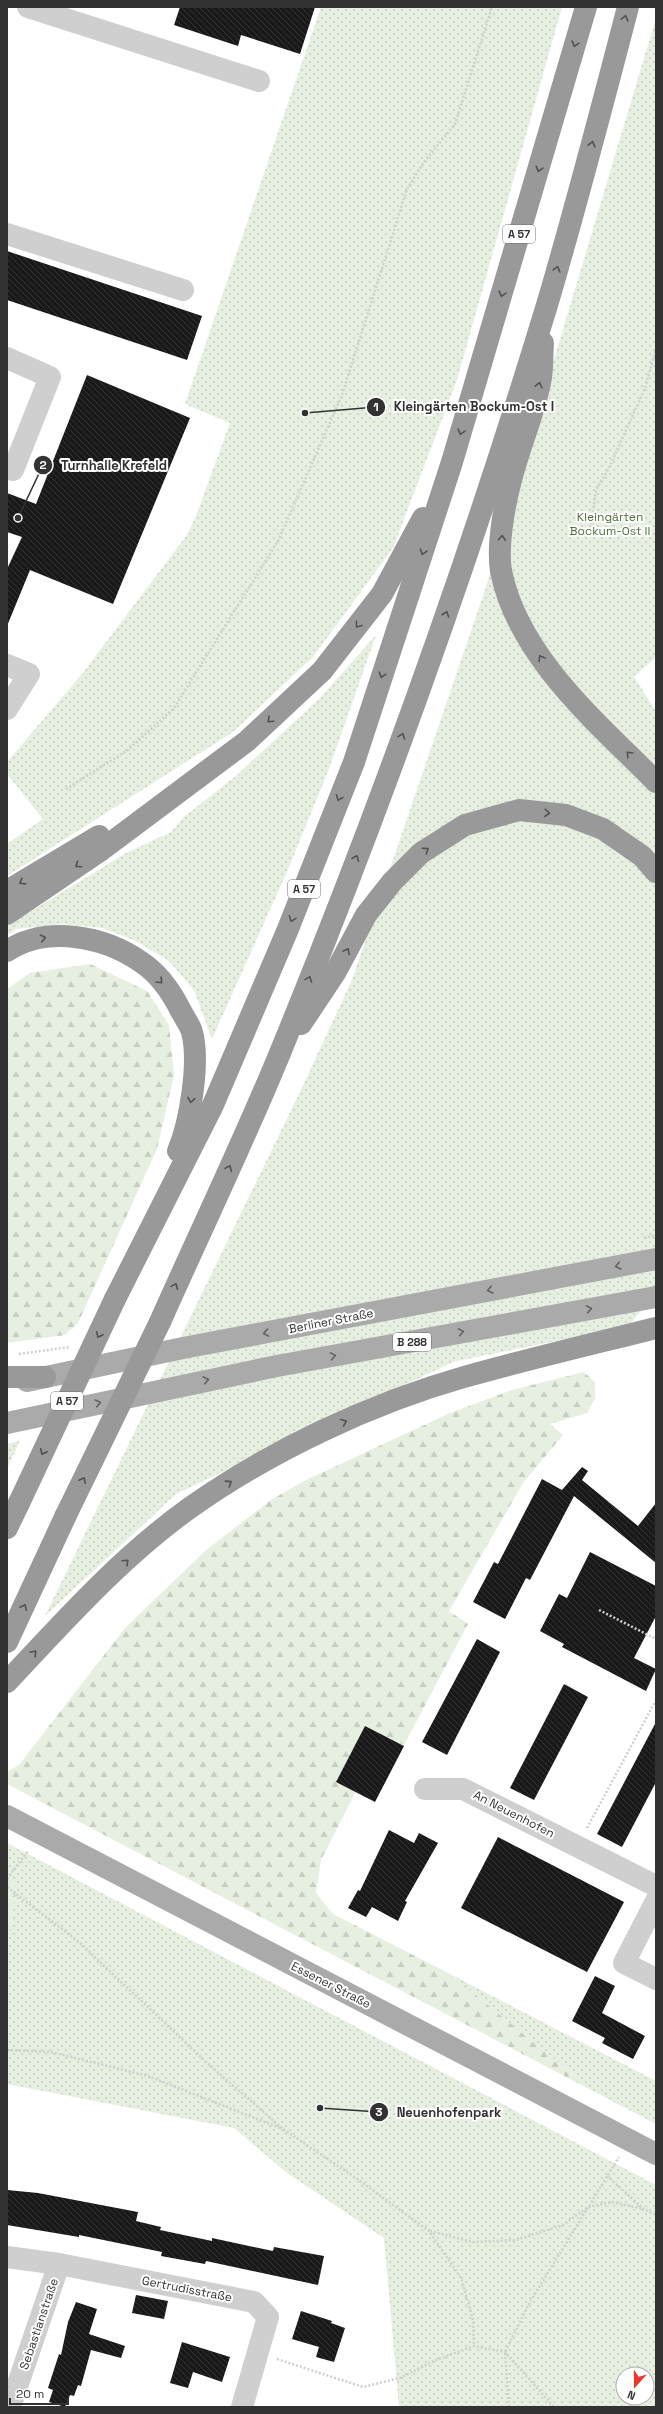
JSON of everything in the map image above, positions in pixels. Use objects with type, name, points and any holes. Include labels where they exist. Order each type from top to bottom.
[{"type":"highway","name":"A 57","points":[[7,1528],[115,1299],[213,1105],[288,929],[354,762],[452,462],[586,7]]},
{"type":"highway","points":[[7,1642],[160,1322],[279,1054],[404,732],[448,609],[546,306],[589,156],[628,7]]},
{"type":"highway","points":[[546,306],[540,382],[510,485],[501,537],[501,570],[509,598],[521,625],[547,668],[656,782]]},
{"type":"highway","points":[[7,914],[100,850],[165,800],[247,741],[322,671],[382,594],[452,462]]},
{"type":"highway","points":[[7,891],[66,854],[165,800]]},
{"type":"highway","points":[[279,1054],[335,973],[366,915],[392,882],[421,853],[465,825],[519,810],[566,815],[604,829],[642,856],[656,872]]},
{"type":"highway","points":[[7,951],[18,944],[58,935],[105,942],[142,962],[171,992],[192,1032],[195,1074],[186,1134],[115,1299]]},
{"type":"highway","points":[[7,1682],[81,1604],[144,1545],[191,1507],[243,1474],[310,1437],[384,1405],[463,1377],[656,1328]]},
{"type":"highway","points":[[7,1377],[45,1377]]},
{"type":"main road","name":"Berliner Straße","points":[[7,1386],[183,1348],[656,1259]]},
{"type":"main road","name":"B 288","points":[[7,1423],[269,1368],[656,1297]]},
{"type":"main road","name":"Essener Straße","points":[[7,1816],[656,2154]]},
{"type":"street","points":[[28,7],[259,81]]},
{"type":"street","points":[[7,234],[183,290]]},
{"type":"street","points":[[7,358],[50,378],[13,470]]},
{"type":"street","points":[[7,665],[29,674],[7,709]]},
{"type":"street","name":"An Neuenhofen","points":[[425,1789],[463,1790],[656,1886]]},
{"type":"street","points":[[656,1901],[624,1962],[656,1979]]},
{"type":"street","name":"Gertrudisstraße","points":[[7,2257],[59,2264],[254,2302],[268,2317],[242,2407]]},
{"type":"street","name":"Sebastianstraße","points":[[10,2407],[59,2264]]},
{"type":"path","points":[[66,789],[128,750],[174,708],[278,541],[342,395],[407,189],[424,162],[455,124],[492,7]]},
{"type":"path","points":[[590,536],[596,490],[609,468],[645,388],[656,349]]},
{"type":"path","points":[[600,1610],[656,1639]]},
{"type":"path","points":[[577,1846],[656,1700]]},
{"type":"path","points":[[7,1879],[41,1835]]},
{"type":"path","points":[[7,1887],[79,1942],[206,2062],[283,2129],[354,2176],[430,2231],[462,2278],[473,2320],[474,2346]]},
{"type":"path","points":[[7,2050],[51,2052],[148,2076],[283,2129]]},
{"type":"path","points":[[509,2407],[505,2352],[530,2302],[630,2140]]},
{"type":"path","points":[[607,2176],[644,2208],[656,2215]]},
{"type":"path","points":[[430,2231],[473,2242],[516,2240],[563,2225],[588,2207],[612,2202],[644,2208]]},
{"type":"path","points":[[258,2353],[363,2387],[400,2378],[436,2360],[474,2346],[505,2352],[554,2407]]},
{"type":"green space","points":[[321,7],[562,7],[457,380],[393,548],[313,657],[233,732],[7,876],[7,844],[43,819],[7,774],[7,762],[82,674],[187,535],[196,516],[230,423],[185,404]]},
{"type":"green space","name":"Kleingärten Bockum-Ost II","points":[[656,18],[656,657],[634,677],[656,711],[656,1292],[629,1326],[453,1362],[176,1494],[45,1616],[299,1094],[352,980],[486,587]]},
{"type":"green space","points":[[376,635],[329,769],[286,874],[212,1039],[194,990],[169,961],[136,941],[102,928],[62,924],[17,929],[7,935],[7,926],[126,853],[171,832],[184,817],[237,775],[320,698]]},
{"type":"green space","points":[[90,964],[147,991],[169,1025],[174,1075],[157,1149],[78,1323],[65,1335],[7,1343],[7,989],[30,973]]},
{"type":"green space","points":[[584,1372],[595,1382],[595,1398],[587,1413],[550,1424],[563,1435],[523,1483],[449,1611],[468,1624],[404,1745],[365,1727],[336,1782],[356,1791],[321,1860],[316,1893],[333,1914],[450,1974],[593,2091],[7,1784],[7,1772],[19,1765],[125,1628],[205,1551],[271,1500],[304,1481],[450,1413],[512,1390]]},
{"type":"green space","points":[[20,1441],[7,1469],[7,1444]]},
{"type":"green space","points":[[7,1843],[656,2185],[656,2407],[399,2407],[384,2238],[287,2173],[234,2128],[7,2084],[7,1948],[16,1891],[7,1866]]},
{"type":"green space","points":[[7,1866],[16,1891],[7,1948]]},
{"type":"green space","points":[[450,1974],[656,2081],[656,2124],[593,2091]]},
{"type":"building","points":[[180,7],[315,7],[300,54],[241,35],[238,46],[174,25]]},
{"type":"building","points":[[7,251],[202,316],[187,360],[7,300]]},
{"type":"building","points":[[87,375],[190,418],[113,604],[30,570],[7,626],[7,569],[22,537],[7,532],[7,493],[36,504]]},
{"type":"building","points":[[582,1467],[588,1471],[582,1480],[638,1526],[656,1503],[656,1563],[574,1496],[530,1580],[526,1578],[505,1619],[473,1602],[494,1562],[498,1564],[542,1479],[562,1490]]},
{"type":"building","points":[[590,1552],[656,1586],[656,1616],[634,1658],[656,1669],[646,1691],[562,1647],[564,1644],[540,1631],[559,1594],[567,1598]]},
{"type":"building","points":[[477,1639],[500,1652],[447,1755],[422,1742]]},
{"type":"building","points":[[564,1684],[588,1697],[534,1800],[510,1788]]},
{"type":"building","points":[[656,1722],[656,1782],[622,1847],[597,1834]]},
{"type":"building","points":[[365,1726],[404,1746],[375,1802],[336,1782]]},
{"type":"building","points":[[389,1830],[414,1843],[419,1833],[438,1843],[405,1901],[407,1902],[398,1921],[372,1907],[366,1917],[348,1908],[358,1890],[360,1891]]},
{"type":"building","points":[[498,1837],[624,1902],[587,1972],[461,1908]]},
{"type":"building","points":[[595,1976],[615,1986],[602,2013],[645,2036],[633,2059],[602,2043],[605,2038],[572,2021]]},
{"type":"building","points":[[7,2190],[38,2193],[138,2212],[136,2221],[161,2227],[160,2230],[212,2241],[212,2238],[273,2251],[274,2247],[324,2256],[318,2285],[206,2261],[205,2264],[161,2256],[162,2252],[79,2235],[79,2237],[7,2225]]},
{"type":"building","points":[[136,2295],[168,2301],[164,2319],[132,2313]]},
{"type":"building","points":[[76,2302],[97,2309],[89,2334],[125,2346],[121,2358],[91,2350],[81,2386],[78,2385],[74,2396],[70,2395],[65,2407],[49,2402],[53,2390],[48,2388],[59,2354],[61,2355],[68,2322]]},
{"type":"building","points":[[301,2311],[332,2321],[331,2323],[345,2328],[334,2362],[316,2357],[319,2347],[292,2339]]},
{"type":"building","points":[[182,2342],[230,2357],[222,2382],[193,2372],[188,2388],[170,2383]]},
{"type":"place","name":"Kleingärten Bockum-Ost I","points":[[305,413]]},
{"type":"place","name":"Turnhalle Krefeld","points":[[18,518]]},
{"type":"place","name":"Neuenhofenpark","points":[[320,2108]]}]
